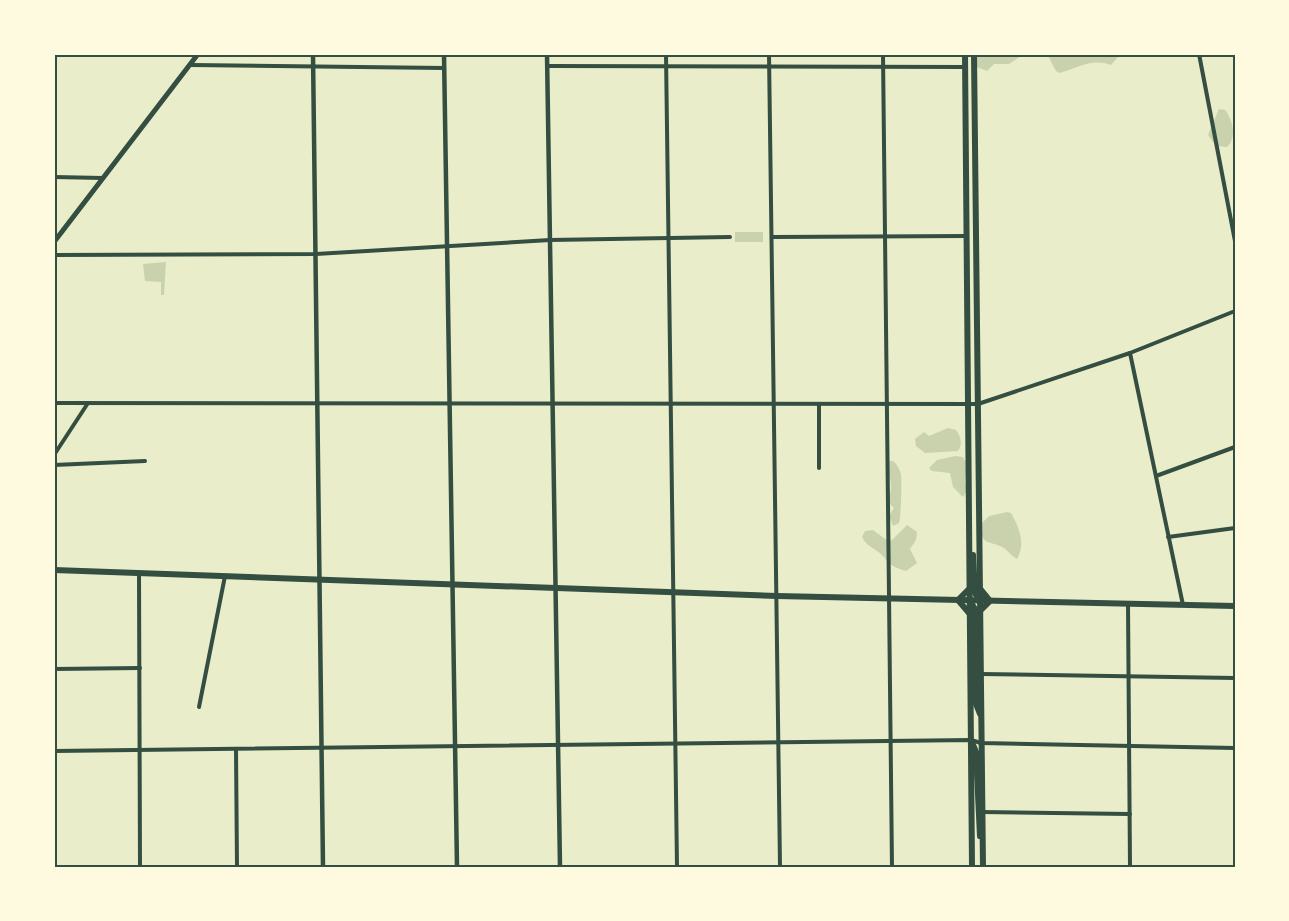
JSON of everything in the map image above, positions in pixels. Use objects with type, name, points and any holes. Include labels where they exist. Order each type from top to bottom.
[{"type":"main road","points":[[54,243],[198,54]]},
{"type":"main road","points":[[965,54],[967,236],[981,612],[976,674],[976,752],[978,824],[983,849]]},
{"type":"main road","points":[[974,54],[973,405],[969,503],[969,585],[976,674]]},
{"type":"main road","points":[[965,67],[971,80],[975,132]]},
{"type":"main road","points":[[969,503],[975,593],[979,601]]},
{"type":"main road","points":[[54,570],[777,596],[1235,606]]},
{"type":"main road","points":[[958,600],[965,595],[969,585]]},
{"type":"main road","points":[[980,586],[984,596],[990,601]]},
{"type":"main road","points":[[958,600],[970,613]]},
{"type":"main road","points":[[970,600],[975,609],[976,704],[981,723],[976,742],[972,867]]},
{"type":"main road","points":[[981,612],[990,601]]},
{"type":"main road","points":[[976,742],[982,812],[983,867]]},
{"type":"street","points":[[313,54],[323,867]]},
{"type":"street","points":[[444,54],[457,867]]},
{"type":"street","points":[[547,54],[560,867]]},
{"type":"street","points":[[666,54],[677,867]]},
{"type":"street","points":[[769,54],[780,867]]},
{"type":"street","points":[[883,54],[892,867]]},
{"type":"street","points":[[1199,54],[1235,241]]},
{"type":"street","points":[[191,65],[444,68]]},
{"type":"street","points":[[548,66],[965,67]]},
{"type":"street","points":[[54,177],[104,178]]},
{"type":"street","points":[[773,237],[967,236]]},
{"type":"street","points":[[54,255],[316,254],[447,248],[550,240],[730,237]]},
{"type":"street","points":[[54,403],[973,405],[1130,354],[1235,311]]},
{"type":"street","points":[[1130,354],[1182,605]]},
{"type":"street","points":[[54,454],[88,403]]},
{"type":"street","points":[[819,405],[819,468]]},
{"type":"street","points":[[1156,476],[1235,447]]},
{"type":"street","points":[[54,465],[145,461]]},
{"type":"street","points":[[1168,537],[1235,528]]},
{"type":"street","points":[[139,573],[140,867]]},
{"type":"street","points":[[199,707],[225,576]]},
{"type":"street","points":[[1128,604],[1130,867]]},
{"type":"street","points":[[54,669],[140,668]]},
{"type":"street","points":[[976,674],[1235,678]]},
{"type":"street","points":[[54,751],[891,741],[1235,748]]},
{"type":"street","points":[[236,749],[237,867]]},
{"type":"street","points":[[982,812],[1130,814]]},
{"type":"green space","points":[[974,54],[1021,54],[1021,56],[1009,64],[994,64],[987,71],[977,67]]},
{"type":"green space","points":[[1047,54],[1118,54],[1118,57],[1111,65],[1091,63],[1059,73]]},
{"type":"green space","points":[[1219,109],[1225,110],[1232,124],[1232,139],[1227,147],[1216,146],[1208,135]]},
{"type":"green space","points":[[735,232],[763,232],[763,242],[735,242]]},
{"type":"green space","points":[[166,262],[164,295],[161,295],[161,282],[145,281],[143,264]]},
{"type":"green space","points":[[948,428],[956,430],[959,435],[961,443],[958,451],[925,453],[916,446],[915,439],[924,432],[929,436]]},
{"type":"green space","points":[[955,456],[963,457],[970,470],[965,480],[967,491],[963,497],[953,487],[950,473],[932,471],[929,468],[937,460]]},
{"type":"green space","points":[[889,461],[897,465],[901,477],[900,520],[893,526],[889,516],[894,508],[889,502],[891,482]]},
{"type":"green space","points":[[1011,513],[1017,524],[1020,536],[1021,547],[1017,559],[1004,548],[987,542],[979,526],[989,516]]},
{"type":"green space","points":[[907,525],[917,532],[916,540],[910,549],[917,563],[906,571],[890,564],[862,537],[865,531],[873,530],[885,539],[892,540]]}]
